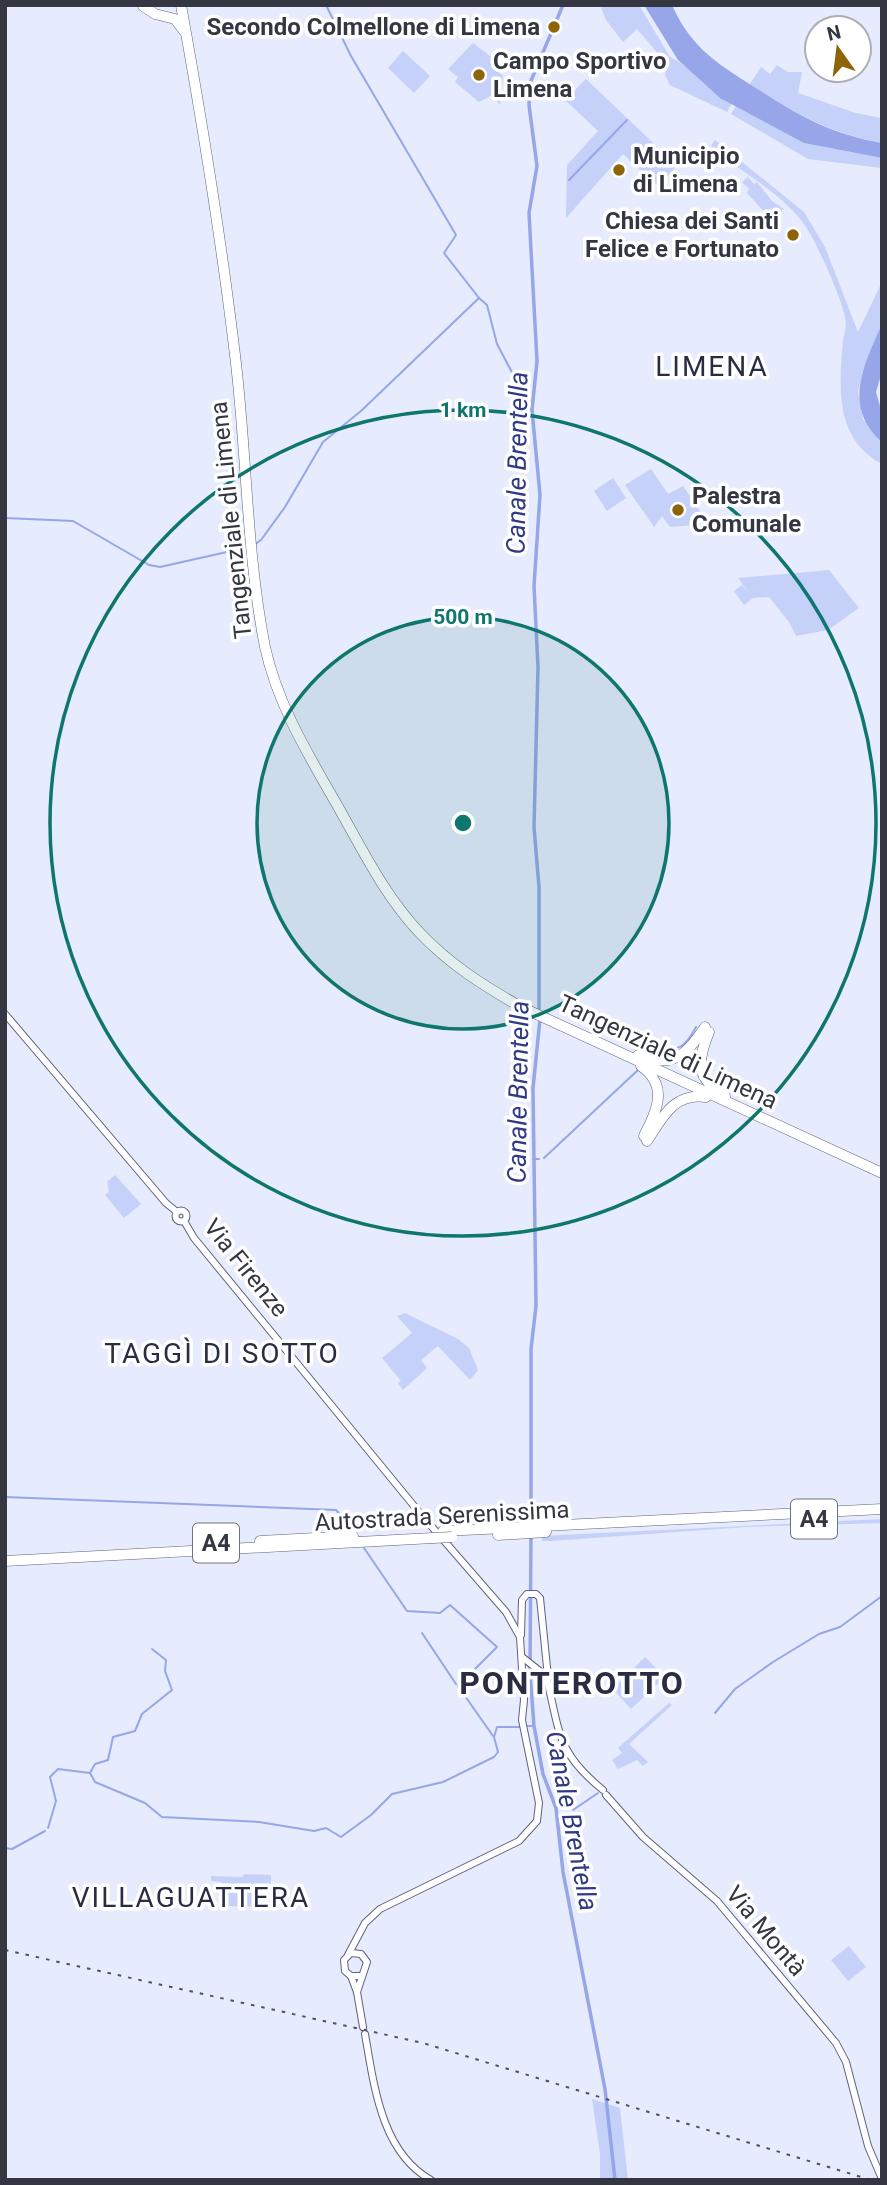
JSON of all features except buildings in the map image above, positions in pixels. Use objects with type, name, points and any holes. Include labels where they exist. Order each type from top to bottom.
[{"type":"highway","points":[[155,14],[166,12],[173,5]]},
{"type":"highway","name":"Tangenziale di Limena","points":[[183,5],[234,345],[254,543]]},
{"type":"highway","name":"Tangenziale di Limena","points":[[183,5],[237,333],[257,603],[268,660],[294,728],[384,886],[413,925],[480,984],[875,1168]]},
{"type":"highway","points":[[143,6],[155,14],[169,16],[180,24],[189,48]]},
{"type":"highway","points":[[605,1044],[666,1062],[689,1051],[707,1030],[700,1061],[705,1080],[712,1088],[746,1110]]},
{"type":"highway","points":[[605,1044],[641,1066],[655,1081],[658,1106],[645,1140],[668,1110],[687,1097],[707,1097],[746,1110]]},
{"type":"highway","name":"Autostrada Serenissima","points":[[541,1529],[882,1509]]},
{"type":"highway","name":"Autostrada Serenissima","points":[[5,1554],[882,1516]]},
{"type":"highway","name":"Autostrada Serenissima","points":[[5,1561],[439,1534]]},
{"type":"main road","name":"Via Firenze","points":[[5,1014],[166,1203],[177,1212],[177,1220],[184,1221],[201,1247],[512,1620],[521,1639]]},
{"type":"main road","points":[[431,2180],[405,2159],[390,2133],[376,2093],[357,1992],[344,1967],[365,1923],[380,1909],[519,1841],[532,1829],[540,1803],[523,1729],[520,1652],[522,1600],[531,1594],[540,1598],[549,1686]]},
{"type":"main road","points":[[512,1620],[518,1623],[523,1618]]},
{"type":"main road","points":[[522,1676],[531,1665],[542,1664],[544,1651]]},
{"type":"main road","name":"Via Montà","points":[[520,1652],[546,1676],[554,1718],[563,1744],[643,1837],[717,1900],[836,2043],[846,2062],[866,2138],[882,2179]]},
{"type":"main road","points":[[357,1937],[357,1946],[368,1965],[361,1976],[357,1992]]},
{"type":"main road","points":[[348,1955],[361,1954]]},
{"type":"main road","points":[[351,1976],[361,1976]]},
{"type":"shaded area","points":[[600,5],[639,5],[670,57],[732,103],[727,112],[670,85],[665,75],[667,64],[637,29],[623,42],[606,20]]},
{"type":"shaded area","name":"Campo Sportivo Limena","points":[[473,43],[494,59],[491,64],[503,76],[500,105],[492,95],[479,102],[455,82],[458,77],[448,69]]},
{"type":"shaded area","points":[[403,51],[430,76],[414,93],[388,68]]},
{"type":"shaded area","points":[[777,65],[788,72],[802,72],[798,93],[856,113],[882,118],[882,143],[862,139],[812,121],[749,85],[761,67],[770,74]]},
{"type":"shaded area","points":[[586,79],[670,159],[668,161],[675,168],[658,186],[623,154],[566,218],[567,165],[598,131],[565,100]]},
{"type":"shaded area","points":[[737,104],[804,143],[882,158],[882,168],[808,159],[731,114]]},
{"type":"shaded area","points":[[715,140],[804,212],[825,247],[858,332],[882,282],[882,324],[863,371],[858,392],[863,419],[882,442],[882,464],[855,441],[843,410],[841,375],[845,316],[832,279],[811,235],[791,208],[711,146]]},
{"type":"shaded area","points":[[748,177],[754,184],[757,182],[772,201],[784,209],[770,218],[747,193],[749,189],[742,182]]},
{"type":"shaded area","points":[[651,469],[668,494],[683,486],[709,524],[670,527],[662,516],[654,527],[625,485]]},
{"type":"shaded area","points":[[613,478],[626,498],[607,511],[594,491]]},
{"type":"shaded area","points":[[829,570],[859,608],[828,630],[796,636],[789,622],[769,597],[753,598],[744,605],[734,591],[742,585],[749,593],[738,578]]},
{"type":"shaded area","points":[[115,1175],[141,1204],[124,1218],[105,1195],[109,1192],[107,1182]]},
{"type":"shaded area","points":[[405,1313],[458,1339],[469,1348],[478,1370],[470,1380],[438,1346],[421,1360],[427,1368],[403,1390],[398,1383],[401,1381],[382,1358],[412,1333],[397,1316]]},
{"type":"shaded area","points":[[882,1519],[882,1523],[747,1527],[551,1541],[542,1541],[541,1536]]},
{"type":"shaded area","points":[[645,1657],[665,1677],[631,1709],[613,1689]]},
{"type":"shaded area","points":[[669,1703],[672,1705],[629,1744],[648,1762],[643,1766],[637,1760],[618,1769],[612,1760],[622,1753],[618,1748]]},
{"type":"shaded area","points":[[245,1874],[271,1875],[270,1907],[221,1906],[221,1882],[211,1881],[211,1876],[242,1877]]},
{"type":"shaded area","points":[[849,1946],[866,1967],[848,1981],[831,1960]]},
{"type":"shaded area","points":[[592,2099],[620,2108],[628,2180],[600,2180],[600,2154]]},
{"type":"water","points":[[644,5],[672,5],[689,34],[720,64],[803,116],[848,135],[882,143],[882,158],[804,143],[720,98],[678,60]]},
{"type":"water","points":[[882,324],[882,372],[876,392],[882,413],[882,442],[863,414],[860,385]]},
{"type":"waterway","points":[[326,5],[351,56],[456,235],[444,253],[479,298]]},
{"type":"waterway","name":"Canale Brentella","points":[[539,1012],[539,887],[534,827],[538,667],[534,586],[540,495],[532,410],[537,361],[529,213],[537,166],[529,105],[530,83],[563,5]]},
{"type":"waterway","points":[[569,180],[627,120]]},
{"type":"waterway","points":[[254,545],[261,540],[285,507],[323,442],[361,411],[479,298],[487,305],[497,344],[532,410]]},
{"type":"waterway","points":[[5,518],[73,521],[149,565],[160,567],[249,547]]},
{"type":"waterway","name":"Canale Brentella","points":[[531,1526],[531,1349],[536,1306],[533,1088],[540,1019]]},
{"type":"waterway","points":[[653,1055],[678,1048],[687,1042],[696,1027]]},
{"type":"waterway","points":[[544,1158],[638,1070]]},
{"type":"waterway","name":"Canale Brentella","points":[[533,1159],[539,1159]]},
{"type":"waterway","points":[[5,1497],[336,1510],[354,1530]]},
{"type":"waterway","name":"Canale Brentella","points":[[531,1533],[530,1673],[534,1726],[543,1774],[556,1808],[563,1872],[605,2089],[615,2180]]},
{"type":"waterway","points":[[364,1548],[407,1611],[440,1613],[450,1605],[497,1647],[458,1686],[493,1736]]},
{"type":"waterway","points":[[715,1713],[735,1689],[773,1662],[819,1634],[840,1627],[882,1596]]},
{"type":"waterway","points":[[422,1633],[456,1684]]},
{"type":"waterway","points":[[90,1773],[95,1764],[108,1760],[113,1737],[135,1731],[142,1714],[172,1690],[165,1671],[166,1660],[152,1649]]},
{"type":"waterway","name":"Canale Brentella","points":[[527,1726],[534,1726]]},
{"type":"waterway","points":[[48,1828],[56,1801],[50,1777],[58,1769],[90,1773],[95,1782],[145,1803],[162,1817],[259,1822],[314,1831],[326,1828],[341,1837],[371,1815],[392,1794],[443,1782],[494,1757],[498,1752],[494,1737],[497,1727],[522,1727]]},
{"type":"waterway","points":[[573,1810],[598,1793]]},
{"type":"waterway","name":"Canale Brentella","points":[[557,1818],[561,1817]]},
{"type":"waterway","points":[[5,1848],[12,1849],[45,1831]]},
{"type":"railway","points":[[5,1950],[423,2043],[871,2180]]},
{"type":"place","name":"Secondo Colmellone di Limena","points":[[554,27]]},
{"type":"place","name":"Campo Sportivo Limena","points":[[479,75]]},
{"type":"place","name":"Municipio di Limena","points":[[619,170]]},
{"type":"place","name":"Chiesa dei Santi Felice e Fortunato","points":[[793,235]]},
{"type":"place","name":"Palestra Comunale","points":[[678,510]]},
{"type":"district","name":"LIMENA","points":[[712,366]]},
{"type":"district","name":"TAGGÌ DI SOTTO","points":[[222,1353]]},
{"type":"district","name":"PONTEROTTO","points":[[572,1683]]},
{"type":"district","name":"VILLAGUATTERA","points":[[191,1897]]}]
